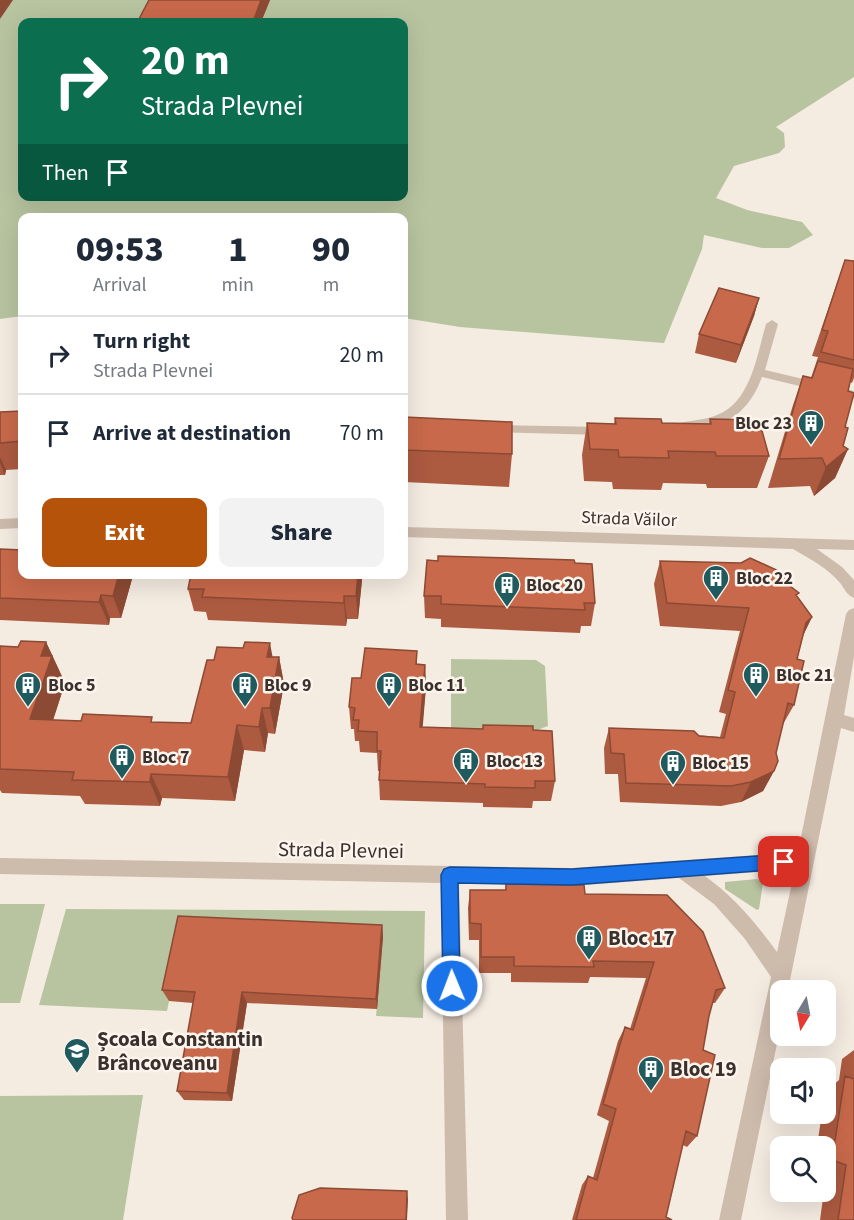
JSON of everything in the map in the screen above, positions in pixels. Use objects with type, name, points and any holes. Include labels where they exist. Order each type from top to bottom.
[{"type":"street","points":[[668,429],[703,424],[733,414],[746,401],[772,324]]},
{"type":"street","points":[[757,372],[854,395]]},
{"type":"street","points":[[485,429],[621,431]]},
{"type":"street","points":[[0,524],[18,523]]},
{"type":"street","name":"Strada Văilor","points":[[408,532],[854,545]]},
{"type":"street","points":[[794,543],[830,564],[846,577],[854,592]]},
{"type":"street","points":[[730,1220],[854,614]]},
{"type":"street","points":[[834,719],[854,725]]},
{"type":"street","name":"Strada Plevnei","points":[[0,866],[572,877],[805,860]]},
{"type":"street","points":[[681,868],[720,898],[752,933],[781,975]]},
{"type":"street","points":[[450,875],[457,1220]]},
{"type":"green space","points":[[0,0],[854,0],[854,77],[776,127],[784,133],[785,147],[779,153],[734,166],[716,198],[747,210],[802,222],[813,235],[789,248],[762,248],[704,235],[702,249],[664,343],[460,327],[408,319],[408,213],[18,213],[18,317],[0,319]]},
{"type":"green space","points":[[451,659],[536,660],[545,666],[548,726],[537,730],[451,729]]},
{"type":"green space","points":[[757,879],[763,883],[757,910],[725,889],[725,882]]},
{"type":"green space","points":[[0,904],[45,904],[20,1003],[0,1003]]},
{"type":"green space","points":[[66,909],[425,911],[423,1018],[376,1016],[383,937],[184,928],[167,1011],[39,1005]]},
{"type":"green space","points":[[143,1095],[123,1220],[0,1220],[0,1096]]},
{"type":"building","points":[[149,0],[261,0],[254,18],[140,18]]},
{"type":"building","points":[[845,260],[854,261],[854,360],[821,352],[828,331],[822,330]]},
{"type":"building","points":[[719,288],[759,298],[741,345],[699,334]]},
{"type":"building","points":[[818,361],[853,369],[848,391],[854,393],[845,427],[848,428],[843,446],[848,449],[826,467],[822,458],[779,459],[803,376],[812,378]]},
{"type":"building","points":[[18,411],[18,441],[0,443],[0,412]]},
{"type":"building","points":[[408,417],[512,422],[512,454],[408,450]]},
{"type":"building","points":[[615,418],[661,419],[662,423],[711,424],[710,419],[759,420],[769,456],[716,456],[715,452],[668,451],[669,458],[619,457],[618,450],[590,449],[587,423],[616,424]]},
{"type":"building","points":[[0,549],[18,550],[18,579],[118,579],[113,596],[101,595],[99,602],[0,598]]},
{"type":"building","points":[[438,556],[574,560],[575,563],[592,564],[595,603],[584,603],[585,610],[441,604],[441,596],[424,596],[427,560],[438,561]]},
{"type":"building","points":[[750,558],[781,572],[790,586],[799,593],[796,595],[812,617],[806,623],[797,659],[804,661],[794,705],[788,703],[776,753],[778,761],[774,771],[751,782],[731,786],[626,783],[624,754],[611,753],[609,728],[694,731],[699,736],[724,738],[735,692],[728,690],[749,608],[667,603],[660,561],[741,563]]},
{"type":"building","points":[[190,579],[358,579],[356,596],[344,596],[344,603],[202,597],[204,589],[188,589]]},
{"type":"building","points":[[21,641],[46,642],[41,656],[52,656],[30,719],[81,721],[83,714],[152,717],[151,722],[191,723],[207,660],[214,660],[217,647],[243,648],[245,642],[270,643],[267,657],[279,657],[270,708],[262,708],[259,727],[237,725],[228,777],[151,774],[150,782],[72,780],[74,772],[0,769],[0,646],[18,647]]},
{"type":"building","points":[[365,648],[417,651],[416,664],[425,665],[420,727],[483,729],[483,725],[533,726],[533,730],[552,731],[555,781],[535,781],[535,788],[379,780],[381,751],[377,751],[377,732],[358,731],[359,720],[353,720],[355,708],[349,707],[352,678],[361,678]]},
{"type":"building","points":[[506,884],[584,885],[585,894],[667,895],[703,932],[725,988],[716,990],[709,1016],[703,1050],[715,1055],[697,1136],[686,1131],[666,1217],[672,1220],[576,1220],[588,1176],[597,1180],[616,1109],[603,1104],[625,1027],[633,1030],[654,962],[593,961],[594,967],[514,966],[514,957],[481,957],[481,924],[470,923],[470,890],[506,890]]},
{"type":"building","points":[[178,916],[382,925],[376,999],[242,992],[227,1093],[177,1091],[195,992],[162,990]]},
{"type":"building","points":[[845,1076],[854,1079],[854,1220],[838,1220],[846,1165],[836,1161],[836,1136]]},
{"type":"building","points":[[320,1188],[407,1191],[406,1220],[293,1220],[299,1195]]},
{"type":"place","name":"Bloc 23","points":[[811,446]]},
{"type":"place","name":"Bloc 22","points":[[716,601]]},
{"type":"place","name":"Bloc 20","points":[[507,608]]},
{"type":"place","name":"Bloc 21","points":[[756,698]]},
{"type":"place","name":"Bloc 5","points":[[28,708]]},
{"type":"place","name":"Bloc 9","points":[[245,708]]},
{"type":"place","name":"Bloc 11","points":[[389,708]]},
{"type":"place","name":"Bloc 7","points":[[122,780]]},
{"type":"place","name":"Bloc 13","points":[[466,784]]},
{"type":"place","name":"Bloc 15","points":[[673,786]]},
{"type":"place","name":"Bloc 17","points":[[589,961]]},
{"type":"place","name":"Școala Constantin Brâncoveanu","points":[[77,1074]]},
{"type":"place","name":"Bloc 19","points":[[651,1092]]},
{"type":"route","points":[[452,986],[450,875],[572,877],[784,862]]}]
